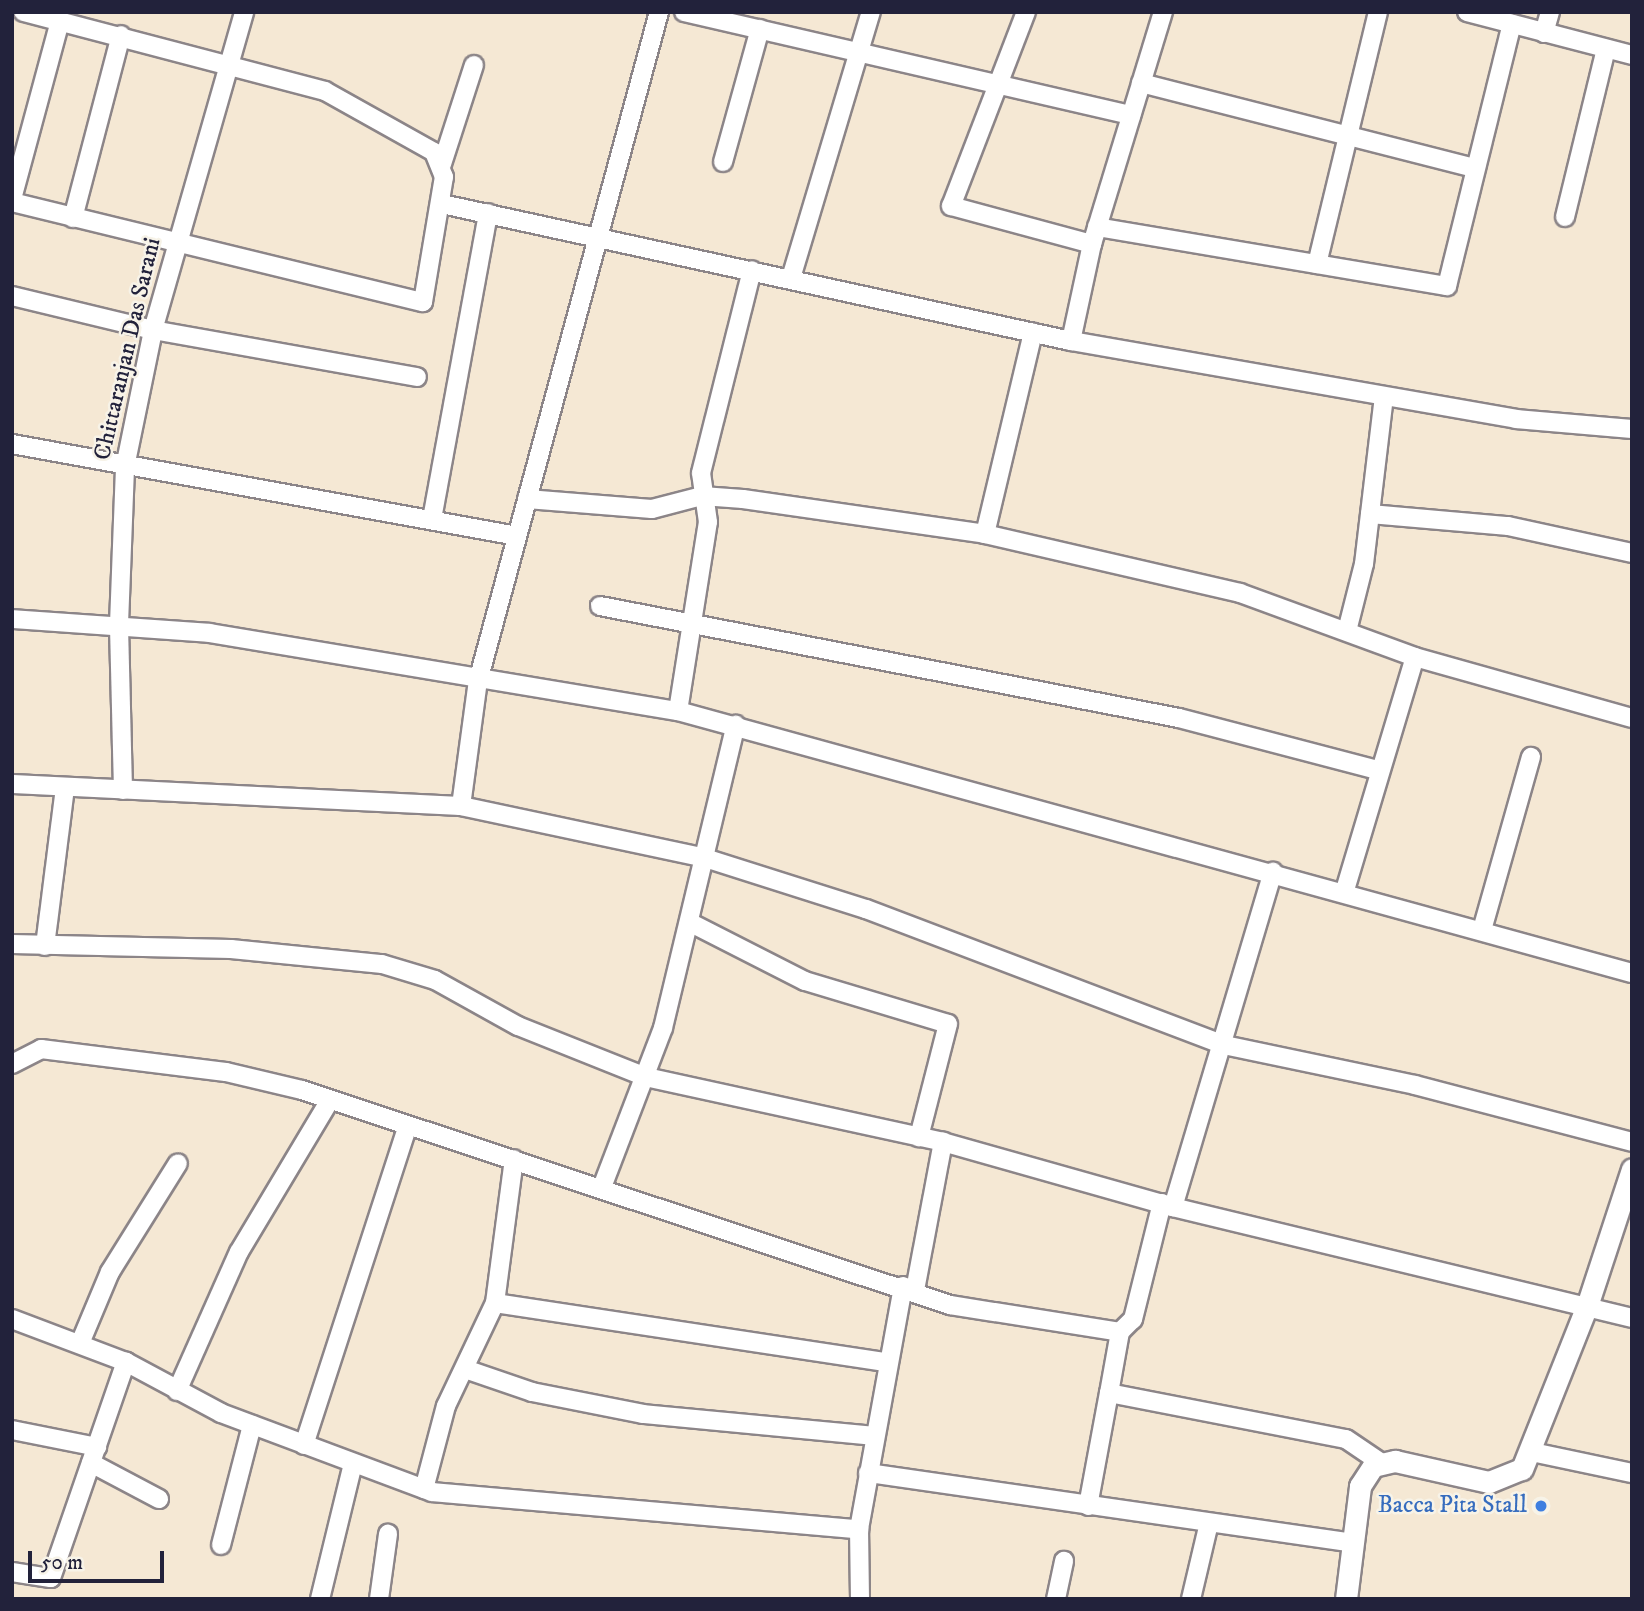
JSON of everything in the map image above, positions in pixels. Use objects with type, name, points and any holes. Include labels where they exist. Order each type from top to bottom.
[{"type":"street","points":[[23,12],[229,63],[326,91],[427,147],[442,164]]},
{"type":"street","name":"Chittaranjan Das Sarani","points":[[124,790],[119,624],[125,467],[153,330],[244,12]]},
{"type":"street","points":[[461,806],[478,681],[659,12]]},
{"type":"street","points":[[684,12],[1131,115]]},
{"type":"street","points":[[791,278],[871,12]]},
{"type":"street","points":[[1026,12],[951,206],[1092,244]]},
{"type":"street","points":[[1071,341],[1092,244],[1163,12]]},
{"type":"street","points":[[1317,264],[1378,12]]},
{"type":"street","points":[[1467,12],[1632,54]]},
{"type":"street","points":[[1544,33],[1550,12]]},
{"type":"street","points":[[60,21],[12,201],[176,244],[424,302],[442,204],[442,164],[474,65]]},
{"type":"street","points":[[1097,227],[1447,286],[1474,168],[1512,24]]},
{"type":"street","points":[[723,162],[760,29]]},
{"type":"street","points":[[73,218],[121,35]]},
{"type":"street","points":[[1565,217],[1606,49]]},
{"type":"street","points":[[1141,83],[1474,168]]},
{"type":"street","points":[[442,204],[599,241],[791,278],[1071,341],[1384,397],[1632,429]]},
{"type":"street","points":[[432,519],[488,213]]},
{"type":"street","points":[[678,711],[695,620],[708,522],[702,496],[705,448],[752,270]]},
{"type":"street","points":[[12,296],[153,330],[417,377]]},
{"type":"street","points":[[985,534],[1033,333]]},
{"type":"street","points":[[1347,631],[1370,514],[1384,397]]},
{"type":"street","points":[[12,444],[125,467],[517,536]]},
{"type":"street","points":[[527,499],[652,509],[702,496],[871,513],[985,534],[1240,593],[1415,657],[1632,718]]},
{"type":"street","points":[[1370,514],[1508,526],[1632,553]]},
{"type":"street","points":[[600,606],[695,620],[1179,718],[1377,770]]},
{"type":"street","points":[[12,619],[119,624],[210,633],[478,681],[678,711],[1345,890],[1632,972]]},
{"type":"street","points":[[1345,890],[1377,770],[1415,657]]},
{"type":"street","points":[[602,1187],[646,1077],[689,922],[736,725]]},
{"type":"street","points":[[1482,930],[1531,757]]},
{"type":"street","points":[[12,784],[461,806],[705,858],[866,909],[1224,1045],[1415,1085],[1632,1142]]},
{"type":"street","points":[[45,946],[65,787]]},
{"type":"street","points":[[1088,1506],[1120,1332],[1133,1319],[1168,1205],[1224,1045],[1273,872]]},
{"type":"street","points":[[689,922],[805,981],[948,1024],[919,1137]]},
{"type":"street","points":[[12,944],[231,949],[382,964],[435,980],[518,1026],[646,1077],[943,1142],[1168,1205],[1632,1318]]},
{"type":"street","points":[[12,1064],[41,1049],[226,1072],[330,1100],[407,1128],[602,1187],[975,1311],[1120,1332]]},
{"type":"street","points":[[177,1391],[239,1252],[330,1100]]},
{"type":"street","points":[[304,1445],[407,1128]]},
{"type":"street","points":[[860,1599],[859,1530],[886,1362],[909,1288],[943,1142]]},
{"type":"street","points":[[424,1489],[446,1406],[495,1303],[514,1159]]},
{"type":"street","points":[[81,1341],[110,1272],[178,1163]]},
{"type":"street","points":[[1109,1393],[1346,1440],[1371,1450],[1380,1462],[1499,1482],[1516,1475],[1532,1452],[1625,1212],[1632,1169]]},
{"type":"street","points":[[495,1303],[886,1362]]},
{"type":"street","points":[[12,1319],[81,1341],[126,1362],[177,1391],[252,1425],[424,1489],[550,1506],[859,1530]]},
{"type":"street","points":[[12,1572],[51,1578],[126,1362]]},
{"type":"street","points":[[465,1369],[532,1392],[643,1414],[874,1436]]},
{"type":"street","points":[[221,1545],[252,1425]]},
{"type":"street","points":[[12,1430],[94,1455],[159,1499]]},
{"type":"street","points":[[1532,1452],[1632,1473]]},
{"type":"street","points":[[1346,1599],[1362,1478],[1380,1462]]},
{"type":"street","points":[[320,1599],[353,1464]]},
{"type":"street","points":[[868,1473],[1353,1543]]},
{"type":"street","points":[[1191,1599],[1209,1523]]},
{"type":"street","points":[[379,1599],[388,1534]]},
{"type":"street","points":[[1056,1599],[1064,1561]]},
{"type":"place","name":"Bacca Pita Stall","points":[[1541,1506]]}]
